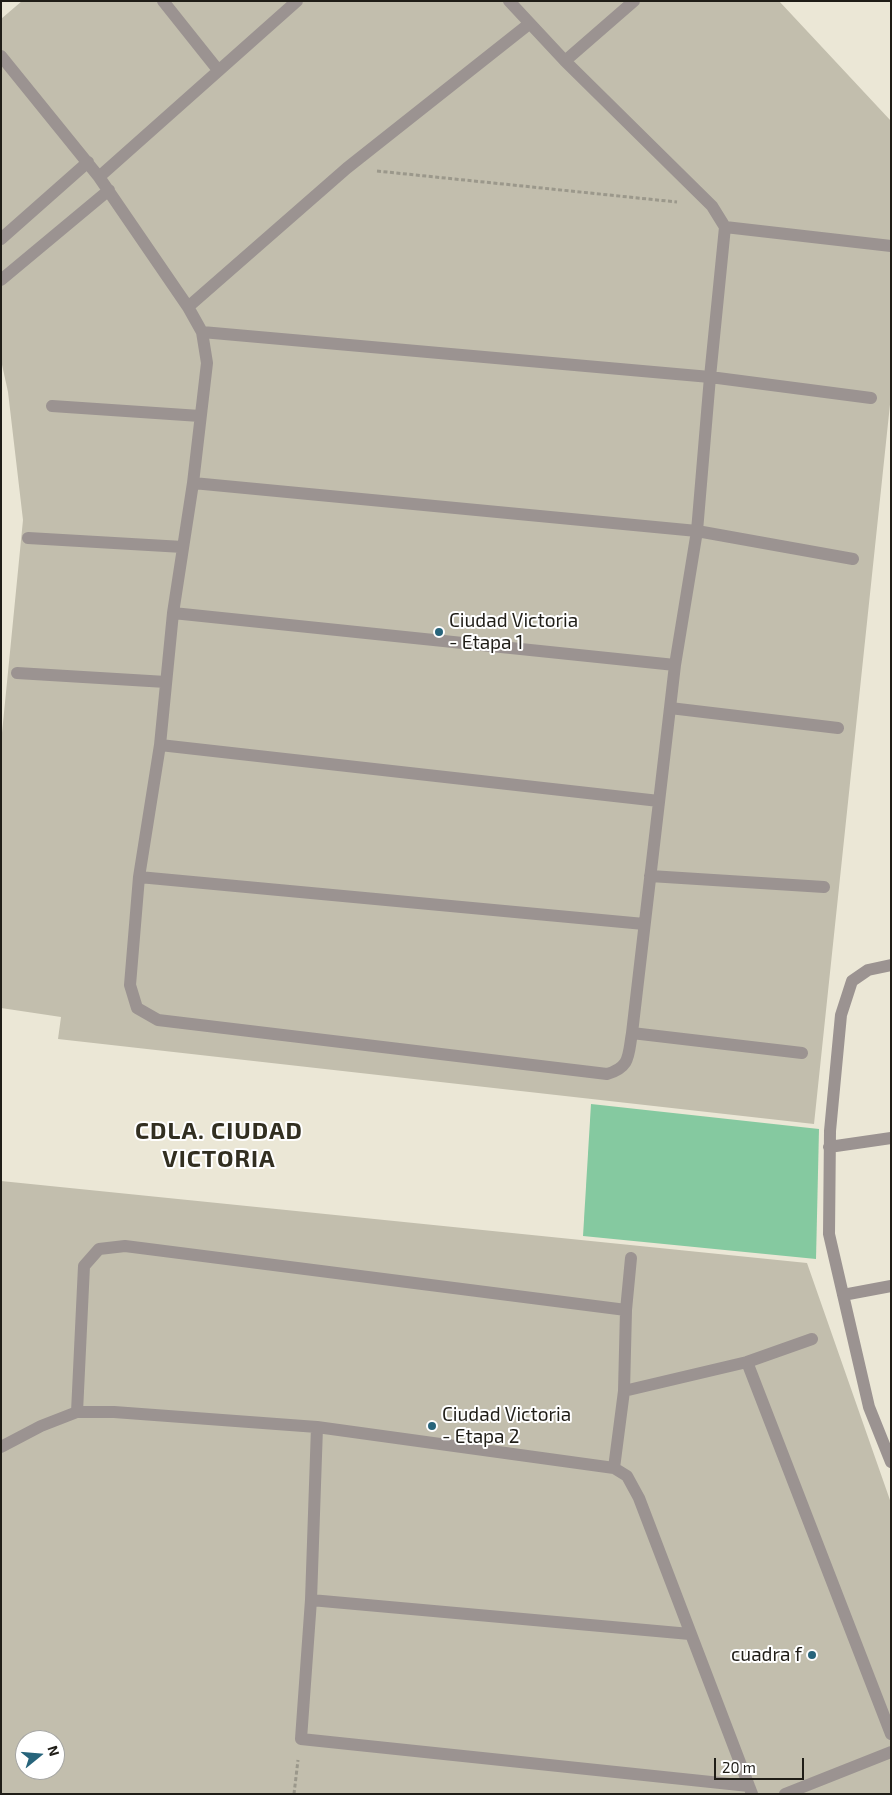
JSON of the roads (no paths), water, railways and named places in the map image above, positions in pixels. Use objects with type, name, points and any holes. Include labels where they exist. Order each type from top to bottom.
[{"type":"street","points":[[163,1],[218,70]]},
{"type":"street","points":[[100,177],[297,1]]},
{"type":"street","points":[[1,56],[100,177],[188,307],[202,332],[206,363],[193,482],[173,612],[160,745],[139,877],[130,985],[137,1008],[158,1020],[607,1074],[618,1071],[626,1062],[632,1033],[675,665],[698,531],[710,376],[725,227],[712,206],[565,61],[509,1]]},
{"type":"street","points":[[565,61],[634,1]]},
{"type":"street","points":[[188,307],[347,168],[529,24]]},
{"type":"street","points":[[1,238],[88,162]]},
{"type":"street","points":[[1,280],[109,190]]},
{"type":"street","points":[[725,227],[891,246]]},
{"type":"street","points":[[202,332],[710,376],[871,398]]},
{"type":"street","points":[[52,406],[200,416]]},
{"type":"street","points":[[193,482],[698,531],[853,559]]},
{"type":"street","points":[[28,538],[183,547]]},
{"type":"street","points":[[173,612],[675,665]]},
{"type":"street","points":[[17,673],[166,682]]},
{"type":"street","points":[[670,708],[838,728]]},
{"type":"street","points":[[160,745],[659,801]]},
{"type":"street","points":[[650,876],[824,887]]},
{"type":"street","points":[[139,877],[644,924]]},
{"type":"street","points":[[890,1460],[869,1408],[829,1234],[829,1147],[841,1016],[852,981],[868,970],[891,965]]},
{"type":"street","points":[[632,1033],[802,1053]]},
{"type":"street","points":[[829,1147],[891,1138]]},
{"type":"street","points":[[77,1412],[84,1266],[99,1249],[124,1246],[626,1310]]},
{"type":"street","points":[[614,1468],[624,1391],[626,1310],[631,1258]]},
{"type":"street","points":[[843,1295],[891,1286]]},
{"type":"street","points":[[624,1391],[747,1362],[812,1339]]},
{"type":"street","points":[[747,1362],[891,1734]]},
{"type":"street","points":[[1,1447],[41,1426],[77,1412],[114,1412],[317,1427],[614,1468],[627,1476],[639,1498],[751,1790],[301,1739],[311,1600],[317,1427]]},
{"type":"street","points":[[311,1600],[690,1634]]},
{"type":"street","points":[[785,1794],[891,1752]]},
{"type":"place","name":"Ciudad Victoria - Etapa 1","points":[[439,632]]},
{"type":"place","name":"Ciudad Victoria - Etapa 2","points":[[432,1426]]},
{"type":"place","name":"cuadra f","points":[[812,1655]]},
{"type":"district","name":"CDLA. CIUDAD VICTORIA","points":[[219,1145]]}]
